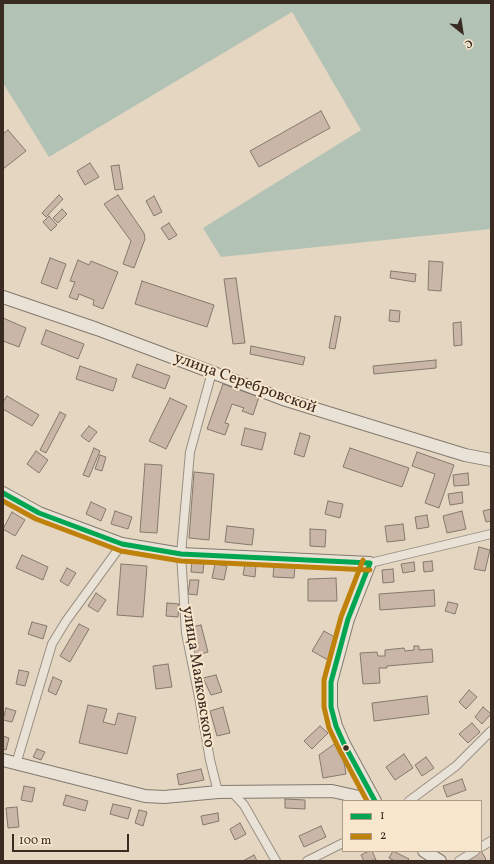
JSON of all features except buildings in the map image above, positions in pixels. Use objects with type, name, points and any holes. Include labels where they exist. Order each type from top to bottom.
[{"type":"street","name":"улица Серебровской","points":[[3,296],[97,329],[283,399],[465,455],[491,460]]},
{"type":"street","name":"улица Маяковского","points":[[212,372],[190,452],[181,554],[186,633],[210,760],[218,792]]},
{"type":"street","points":[[3,493],[39,513],[122,544],[181,554],[370,563],[491,534]]},
{"type":"street","points":[[16,764],[52,644],[66,621],[122,544]]},
{"type":"street","points":[[370,563],[348,619],[332,682],[331,707],[336,726],[344,744],[374,800]]},
{"type":"street","points":[[410,800],[456,766],[491,731]]},
{"type":"street","points":[[3,760],[145,796],[164,797],[218,792],[332,791],[368,800]]},
{"type":"street","points":[[232,792],[244,805],[276,861]]},
{"type":"street","points":[[482,846],[491,841]]},
{"type":"street","points":[[307,861],[342,844]]},
{"type":"street","points":[[459,861],[473,852]]},
{"type":"shaded area","points":[[3,3],[491,3],[491,229],[221,257],[203,228],[361,130],[292,12],[49,157],[3,83]]},
{"type":"transit line","name":"1","points":[[3,493],[39,513],[122,544],[181,554],[370,563]]},
{"type":"transit line","name":"2","points":[[3,501],[36,519],[121,551],[181,561],[370,570]]},
{"type":"transit line","name":"2","points":[[363,560],[341,617],[324,680],[324,707],[329,728],[366,800]]},
{"type":"transit line","name":"1","points":[[370,563],[348,619],[331,682],[331,707],[336,726],[344,744],[374,800]]}]
